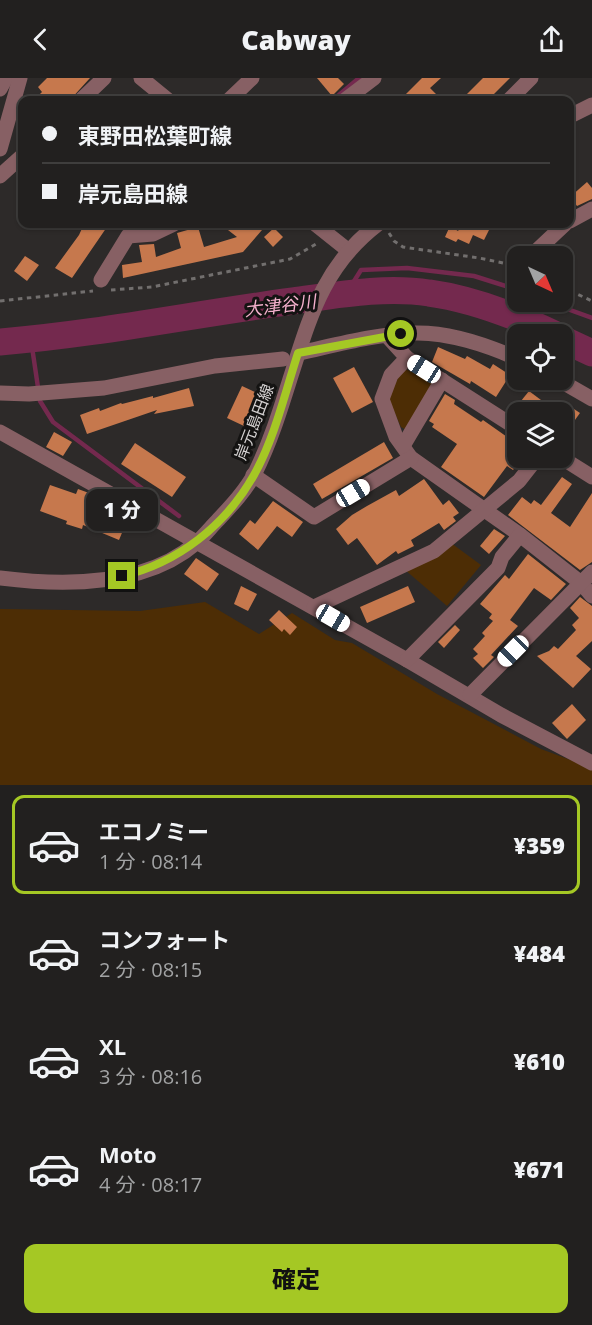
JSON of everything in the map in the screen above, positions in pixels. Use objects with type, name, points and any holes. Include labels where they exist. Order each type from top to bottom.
[{"type":"street","points":[[0,89],[6,78]]},
{"type":"street","points":[[0,149],[20,78]]},
{"type":"street","points":[[85,96],[104,78]]},
{"type":"street","points":[[141,78],[163,96]]},
{"type":"street","points":[[233,96],[252,78]]},
{"type":"street","points":[[350,96],[374,78]]},
{"type":"street","points":[[513,96],[531,78]]},
{"type":"street","points":[[574,114],[592,105]]},
{"type":"street","points":[[0,176],[18,160]]},
{"type":"street","points":[[574,219],[592,209]]},
{"type":"street","points":[[103,287],[128,236],[153,234],[166,228]]},
{"type":"street","points":[[320,228],[349,251]]},
{"type":"street","name":"岸元島田線","points":[[0,578],[62,583],[104,581],[141,572],[176,556],[196,543],[230,508],[254,476],[274,427],[315,304],[328,277],[349,251],[383,228]]},
{"type":"street","points":[[542,246],[561,228]]},
{"type":"street","points":[[301,348],[416,333],[448,336],[507,353]]},
{"type":"street","points":[[387,336],[407,358],[507,422]]},
{"type":"street","points":[[407,358],[391,375],[382,399],[396,437],[407,452],[520,535],[587,577],[592,596]]},
{"type":"street","points":[[0,393],[29,394],[104,388],[215,366],[283,359]]},
{"type":"street","points":[[254,476],[314,517],[407,452],[442,380]]},
{"type":"street","points":[[573,388],[592,399]]},
{"type":"street","points":[[0,432],[470,695],[501,715],[586,760],[592,746]]},
{"type":"street","points":[[573,465],[592,477]]},
{"type":"street","points":[[314,607],[434,551],[486,510],[519,481],[529,468]]},
{"type":"street","points":[[407,660],[498,568],[502,557],[520,535]]},
{"type":"street","points":[[470,695],[587,577]]},
{"type":"path","points":[[383,228],[394,241],[403,246],[507,264]]},
{"type":"path","points":[[0,301],[103,287],[152,287],[290,260],[316,244]]},
{"type":"path","points":[[573,292],[592,301]]},
{"type":"shaded area","points":[[403,368],[434,382],[407,430],[401,427],[388,398]]},
{"type":"shaded area","points":[[451,543],[481,565],[447,606],[404,569]]},
{"type":"shaded area","points":[[205,602],[259,634],[292,613],[335,640],[352,643],[437,694],[541,749],[592,768],[592,785],[0,785],[0,609],[140,611]]},
{"type":"building","points":[[47,78],[90,78],[74,96],[38,96],[42,92],[38,87]]},
{"type":"building","points":[[317,78],[338,78],[344,84],[332,96]]},
{"type":"building","points":[[422,78],[441,78],[430,88],[438,96],[408,96],[406,94]]},
{"type":"building","points":[[483,78],[510,78],[492,96],[465,96]]},
{"type":"building","points":[[587,182],[592,188],[592,199],[577,206],[574,202],[574,193]]},
{"type":"building","points":[[82,228],[106,228],[72,278],[55,268]]},
{"type":"building","points":[[198,228],[204,247],[237,237],[228,230],[230,228],[260,228],[262,230],[243,252],[123,278],[122,265],[142,262],[139,245],[154,244],[156,257],[181,248],[177,233]]},
{"type":"building","points":[[274,228],[283,237],[273,247],[264,237]]},
{"type":"building","points":[[449,228],[458,231],[460,228],[490,228],[484,240],[473,235],[469,244],[445,237]]},
{"type":"building","points":[[25,256],[39,265],[27,281],[14,271]]},
{"type":"building","points":[[438,347],[465,359],[467,356],[490,369],[493,364],[507,373],[507,380],[496,397],[471,381],[470,384],[432,362]]},
{"type":"building","points":[[354,367],[373,402],[352,413],[333,378]]},
{"type":"building","points":[[242,386],[259,394],[244,426],[227,418]]},
{"type":"building","points":[[189,388],[194,406],[154,414],[157,410],[87,434],[80,415],[99,408],[100,411],[121,403],[153,396],[153,398]]},
{"type":"building","points":[[529,391],[541,400],[540,402],[520,402]]},
{"type":"building","points":[[445,394],[455,400],[454,404],[507,437],[507,466],[484,497],[441,467],[457,444],[432,427],[434,424],[429,421]]},
{"type":"building","points":[[573,408],[580,413],[573,423]]},
{"type":"building","points":[[54,432],[72,442],[63,456],[46,447]]},
{"type":"building","points":[[384,442],[393,458],[322,499],[313,484]]},
{"type":"building","points":[[135,443],[186,477],[172,497],[121,464]]},
{"type":"building","points":[[562,477],[572,484],[551,513],[570,527],[592,493],[592,562],[580,570],[508,515],[522,497],[531,504],[534,500],[541,505]]},
{"type":"building","points":[[424,479],[443,505],[449,500],[459,513],[453,517],[456,521],[444,530],[439,523],[411,540],[414,546],[398,554],[396,551],[377,565],[357,538],[348,545],[336,529],[367,506],[396,490],[399,496]]},
{"type":"building","points":[[50,485],[76,494],[78,489],[89,493],[93,496],[92,499],[129,516],[119,540],[83,525],[82,529],[66,524],[67,521],[40,511]]},
{"type":"building","points":[[273,501],[303,522],[292,537],[277,526],[258,550],[239,534],[250,520],[255,524]]},
{"type":"building","points":[[494,529],[505,536],[489,554],[480,546]]},
{"type":"building","points":[[528,554],[566,584],[551,600],[534,588],[510,620],[518,626],[491,655],[494,657],[483,668],[473,658],[478,654],[473,649],[485,636],[482,633],[493,621],[489,618],[492,614],[480,604],[505,575],[509,579]]},
{"type":"building","points":[[196,558],[219,574],[207,591],[184,574]]},
{"type":"building","points":[[241,586],[257,594],[248,611],[234,604]]},
{"type":"building","points":[[408,586],[415,602],[367,623],[360,607]]},
{"type":"building","points":[[580,597],[592,606],[592,641],[576,656],[591,669],[573,688],[537,656],[554,646],[558,649],[576,630],[572,625],[579,618],[570,608]]},
{"type":"building","points":[[279,610],[297,627],[290,635],[284,629],[282,632],[269,620]]},
{"type":"building","points":[[455,625],[460,630],[444,648],[438,642]]},
{"type":"building","points":[[572,704],[586,720],[567,739],[552,723]]},
{"type":"waterway","points":[[338,96],[359,78]]},
{"type":"waterway","points":[[346,294],[361,270],[407,268],[474,276],[507,286]]},
{"type":"waterway","name":"大津谷川","points":[[0,342],[110,329],[344,294],[395,290],[445,296],[508,314],[531,324]]},
{"type":"waterway","points":[[573,311],[592,318]]},
{"type":"waterway","points":[[31,340],[40,401],[53,422],[179,516]]},
{"type":"waterway","name":"大津谷川","points":[[573,344],[592,353]]},
{"type":"route","points":[[122,576],[141,572],[176,556],[196,543],[230,508],[254,476],[274,427],[298,353],[401,334]]}]
